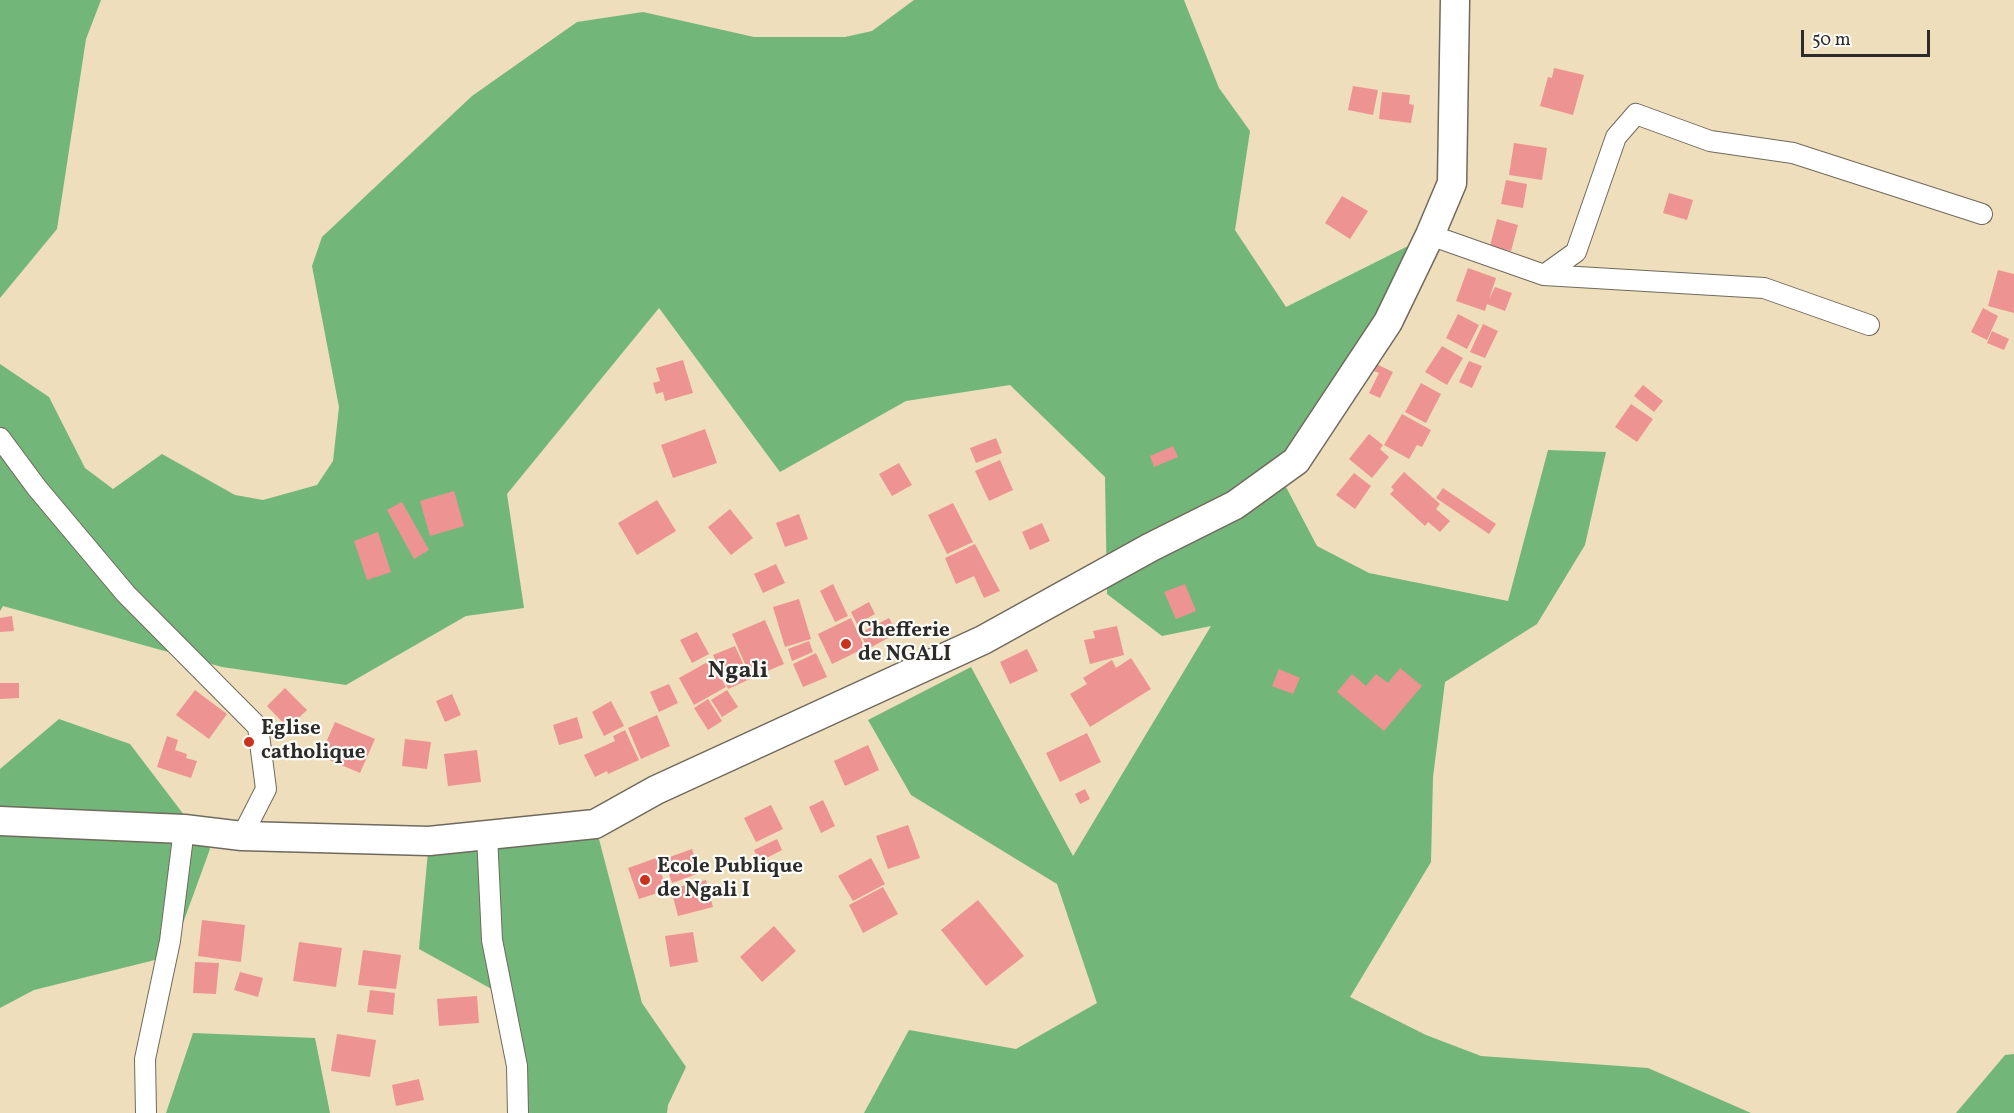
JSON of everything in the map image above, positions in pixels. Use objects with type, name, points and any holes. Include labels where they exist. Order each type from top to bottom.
[{"type":"street","points":[[0,821],[184,829],[242,836],[429,841],[596,824],[656,790],[983,640],[1151,547],[1235,505],[1296,461],[1388,322],[1430,235],[1452,183],[1455,0]]},
{"type":"street","points":[[1544,275],[1576,252],[1616,136],[1636,114],[1710,141],[1793,153],[1982,214]]},
{"type":"street","points":[[1430,235],[1544,275],[1764,288],[1869,325]]},
{"type":"street","points":[[0,438],[37,488],[126,594],[258,728],[266,789],[242,836]]},
{"type":"street","points":[[146,1113],[145,1059],[170,941],[184,829]]},
{"type":"street","points":[[487,836],[492,940],[517,1066],[518,1113]]},
{"type":"green space","points":[[0,0],[101,0],[86,39],[57,229],[0,298]]},
{"type":"green space","points":[[914,0],[1184,0],[1219,88],[1250,131],[1235,230],[1286,307],[1430,235],[1296,461],[1241,503],[1286,487],[1317,546],[1369,573],[1508,601],[1548,450],[1606,452],[1585,545],[1537,624],[1445,682],[1433,777],[1431,862],[1350,997],[1426,1035],[1481,1056],[1648,1068],[1751,1113],[864,1113],[909,1030],[1016,1049],[1097,1003],[1057,884],[911,795],[868,720],[971,667],[1073,856],[1211,626],[1162,636],[1107,594],[1105,477],[1010,385],[906,401],[780,472],[659,308],[507,494],[524,608],[466,616],[346,685],[222,667],[3,606],[0,611],[0,364],[49,397],[85,468],[113,489],[162,454],[235,495],[263,500],[317,485],[333,461],[339,407],[312,266],[322,237],[472,96],[577,22],[643,12],[754,37],[845,37],[872,31]]},
{"type":"green space","points":[[59,719],[130,744],[210,849],[171,956],[34,990],[0,1008],[0,769]]},
{"type":"green space","points":[[595,824],[642,1003],[686,1067],[668,1105],[667,1113],[515,1113],[497,992],[419,949],[429,841]]},
{"type":"green space","points":[[193,1033],[315,1038],[330,1113],[166,1113]]},
{"type":"green space","points":[[2014,1054],[2014,1113],[1956,1113],[2005,1055]]},
{"type":"building","points":[[1554,68],[1584,75],[1573,115],[1540,106],[1548,77],[1552,78]]},
{"type":"building","points":[[1353,86],[1378,90],[1373,115],[1348,110]]},
{"type":"building","points":[[1382,92],[1410,95],[1409,104],[1414,105],[1411,123],[1379,119]]},
{"type":"building","points":[[1514,143],[1547,148],[1542,180],[1509,175]]},
{"type":"building","points":[[1506,180],[1527,184],[1523,208],[1501,204]]},
{"type":"building","points":[[1669,193],[1693,200],[1687,220],[1663,213]]},
{"type":"building","points":[[1342,196],[1368,211],[1350,239],[1325,223]]},
{"type":"building","points":[[1497,219],[1518,225],[1511,251],[1490,246]]},
{"type":"building","points":[[1468,268],[1496,278],[1489,299],[1495,287],[1512,293],[1505,311],[1487,304],[1485,311],[1456,301]]},
{"type":"building","points":[[1998,270],[2014,274],[2014,313],[1988,306]]},
{"type":"building","points":[[1983,308],[1998,316],[1987,340],[1971,332]]},
{"type":"building","points":[[1458,314],[1479,325],[1467,349],[1446,338]]},
{"type":"building","points":[[1483,324],[1498,331],[1485,358],[1470,352]]},
{"type":"building","points":[[1992,331],[2009,339],[2004,350],[1987,343]]},
{"type":"building","points":[[1442,346],[1463,358],[1447,385],[1425,372]]},
{"type":"building","points":[[683,360],[693,393],[665,401],[663,392],[656,394],[653,383],[660,381],[656,368]]},
{"type":"building","points":[[1469,361],[1482,366],[1472,388],[1459,382]]},
{"type":"building","points":[[1372,362],[1393,372],[1380,398],[1369,393],[1379,373],[1369,369]]},
{"type":"building","points":[[1421,383],[1441,394],[1426,423],[1405,412]]},
{"type":"building","points":[[1643,385],[1663,401],[1654,412],[1634,396]]},
{"type":"building","points":[[1631,404],[1653,419],[1637,442],[1615,427]]},
{"type":"building","points":[[1402,414],[1431,430],[1422,447],[1417,445],[1409,459],[1384,445]]},
{"type":"building","points":[[705,429],[717,463],[673,478],[661,445]]},
{"type":"building","points":[[1369,434],[1383,445],[1380,449],[1389,457],[1372,478],[1349,459]]},
{"type":"building","points":[[996,438],[1002,453],[976,463],[970,448]]},
{"type":"building","points":[[1173,446],[1178,457],[1154,467],[1150,456]]},
{"type":"building","points":[[1000,460],[1013,490],[989,501],[975,471]]},
{"type":"building","points":[[899,463],[912,485],[892,496],[879,474]]},
{"type":"building","points":[[1404,472],[1440,504],[1436,509],[1450,521],[1440,532],[1428,522],[1425,526],[1390,494],[1394,490],[1391,487]]},
{"type":"building","points":[[1354,473],[1371,486],[1355,509],[1336,495]]},
{"type":"building","points":[[1443,488],[1496,524],[1489,534],[1436,498]]},
{"type":"building","points":[[454,491],[464,526],[430,536],[420,501]]},
{"type":"building","points":[[657,500],[676,531],[637,555],[618,523]]},
{"type":"building","points":[[402,502],[429,550],[414,559],[387,510]]},
{"type":"building","points":[[953,503],[973,542],[947,554],[928,515]]},
{"type":"building","points":[[730,509],[753,538],[731,555],[708,527]]},
{"type":"building","points":[[799,514],[808,539],[785,547],[776,523]]},
{"type":"building","points":[[1042,523],[1050,541],[1030,550],[1022,532]]},
{"type":"building","points":[[378,532],[391,572],[367,580],[354,541]]},
{"type":"building","points":[[975,544],[1000,591],[984,598],[974,576],[956,584],[945,558]]},
{"type":"building","points":[[776,564],[785,583],[763,593],[754,574]]},
{"type":"building","points":[[833,584],[848,616],[835,622],[820,591]]},
{"type":"building","points":[[1185,584],[1196,611],[1176,619],[1164,592]]},
{"type":"building","points":[[799,599],[811,639],[785,647],[773,607]]},
{"type":"building","points":[[869,602],[875,614],[857,624],[851,612]]},
{"type":"building","points":[[12,616],[14,631],[0,632],[0,618]]},
{"type":"building","points":[[851,618],[865,648],[832,664],[818,634]]},
{"type":"building","points":[[889,618],[897,633],[868,649],[860,633]]},
{"type":"building","points":[[765,620],[784,664],[751,678],[732,634]]},
{"type":"building","points":[[1117,626],[1124,655],[1090,664],[1084,640],[1095,638],[1093,631]]},
{"type":"building","points":[[697,632],[709,654],[692,663],[680,640]]},
{"type":"building","points":[[809,641],[813,652],[792,661],[788,649]]},
{"type":"building","points":[[735,646],[750,679],[728,689],[713,655]]},
{"type":"building","points":[[1027,649],[1038,671],[1010,684],[1000,662]]},
{"type":"building","points":[[816,653],[827,677],[803,687],[793,664]]},
{"type":"building","points":[[1131,658],[1151,689],[1090,727],[1070,694],[1087,684],[1083,678],[1112,660],[1116,668]]},
{"type":"building","points":[[711,660],[726,687],[694,705],[679,678]]},
{"type":"building","points":[[1400,668],[1422,686],[1384,731],[1337,692],[1352,674],[1366,686],[1376,674],[1388,683]]},
{"type":"building","points":[[1279,669],[1300,678],[1293,694],[1272,686]]},
{"type":"building","points":[[0,683],[19,683],[19,698],[0,699]]},
{"type":"building","points":[[669,684],[678,703],[659,712],[650,692]]},
{"type":"building","points":[[285,688],[307,710],[288,728],[267,706]]},
{"type":"building","points":[[195,690],[227,714],[209,739],[176,715]]},
{"type":"building","points":[[727,690],[738,707],[722,717],[711,700]]},
{"type":"building","points":[[452,694],[461,715],[445,722],[436,701]]},
{"type":"building","points":[[708,699],[722,721],[708,730],[694,708]]},
{"type":"building","points":[[611,701],[624,726],[604,736],[592,712]]},
{"type":"building","points":[[657,715],[670,746],[641,759],[628,728]]},
{"type":"building","points":[[577,717],[583,738],[559,745],[553,725]]},
{"type":"building","points":[[335,722],[375,739],[360,773],[320,756]]},
{"type":"building","points":[[625,730],[639,760],[608,774],[607,771],[595,777],[584,755],[615,741],[613,736]]},
{"type":"building","points":[[1087,733],[1101,762],[1060,782],[1046,753]]},
{"type":"building","points":[[167,736],[178,740],[175,750],[187,754],[186,758],[197,761],[191,778],[157,767]]},
{"type":"building","points":[[405,739],[431,742],[427,769],[402,766]]},
{"type":"building","points":[[868,745],[879,770],[845,786],[834,761]]},
{"type":"building","points":[[477,750],[481,782],[448,786],[444,754]]},
{"type":"building","points":[[1085,789],[1090,799],[1080,804],[1075,794]]},
{"type":"building","points":[[823,800],[835,826],[821,833],[809,807]]},
{"type":"building","points":[[771,805],[783,829],[756,842],[744,818]]},
{"type":"building","points":[[908,825],[920,858],[888,869],[876,836]]},
{"type":"building","points":[[777,839],[782,850],[759,862],[754,850]]},
{"type":"building","points":[[692,849],[700,873],[672,883],[664,859]]},
{"type":"building","points":[[656,858],[667,890],[639,899],[628,868]]},
{"type":"building","points":[[871,858],[885,884],[853,901],[838,876]]},
{"type":"building","points":[[706,880],[713,907],[678,916],[671,889]]},
{"type":"building","points":[[883,887],[898,914],[863,933],[849,905]]},
{"type":"building","points":[[978,900],[1024,956],[986,986],[941,930]]},
{"type":"building","points":[[202,920],[245,925],[241,962],[198,956]]},
{"type":"building","points":[[774,926],[796,951],[762,982],[740,957]]},
{"type":"building","points":[[693,932],[698,962],[670,967],[665,936]]},
{"type":"building","points":[[299,942],[342,948],[336,987],[293,981]]},
{"type":"building","points":[[363,950],[401,955],[396,989],[358,985]]},
{"type":"building","points":[[195,962],[219,963],[216,994],[193,993]]},
{"type":"building","points":[[240,972],[263,978],[258,997],[234,990]]},
{"type":"building","points":[[370,990],[395,993],[393,1015],[367,1012]]},
{"type":"building","points":[[477,996],[479,1023],[439,1026],[437,999]]},
{"type":"building","points":[[337,1034],[376,1040],[370,1077],[331,1071]]},
{"type":"building","points":[[419,1079],[424,1100],[396,1106],[392,1085]]},
{"type":"place","name":"Chefferie de NGALI","points":[[846,644]]},
{"type":"place","name":"Eglise catholique","points":[[249,742]]},
{"type":"place","name":"Ecole Publique de Ngali I","points":[[645,880]]},
{"type":"district","name":"Ngali","points":[[738,673]]}]
